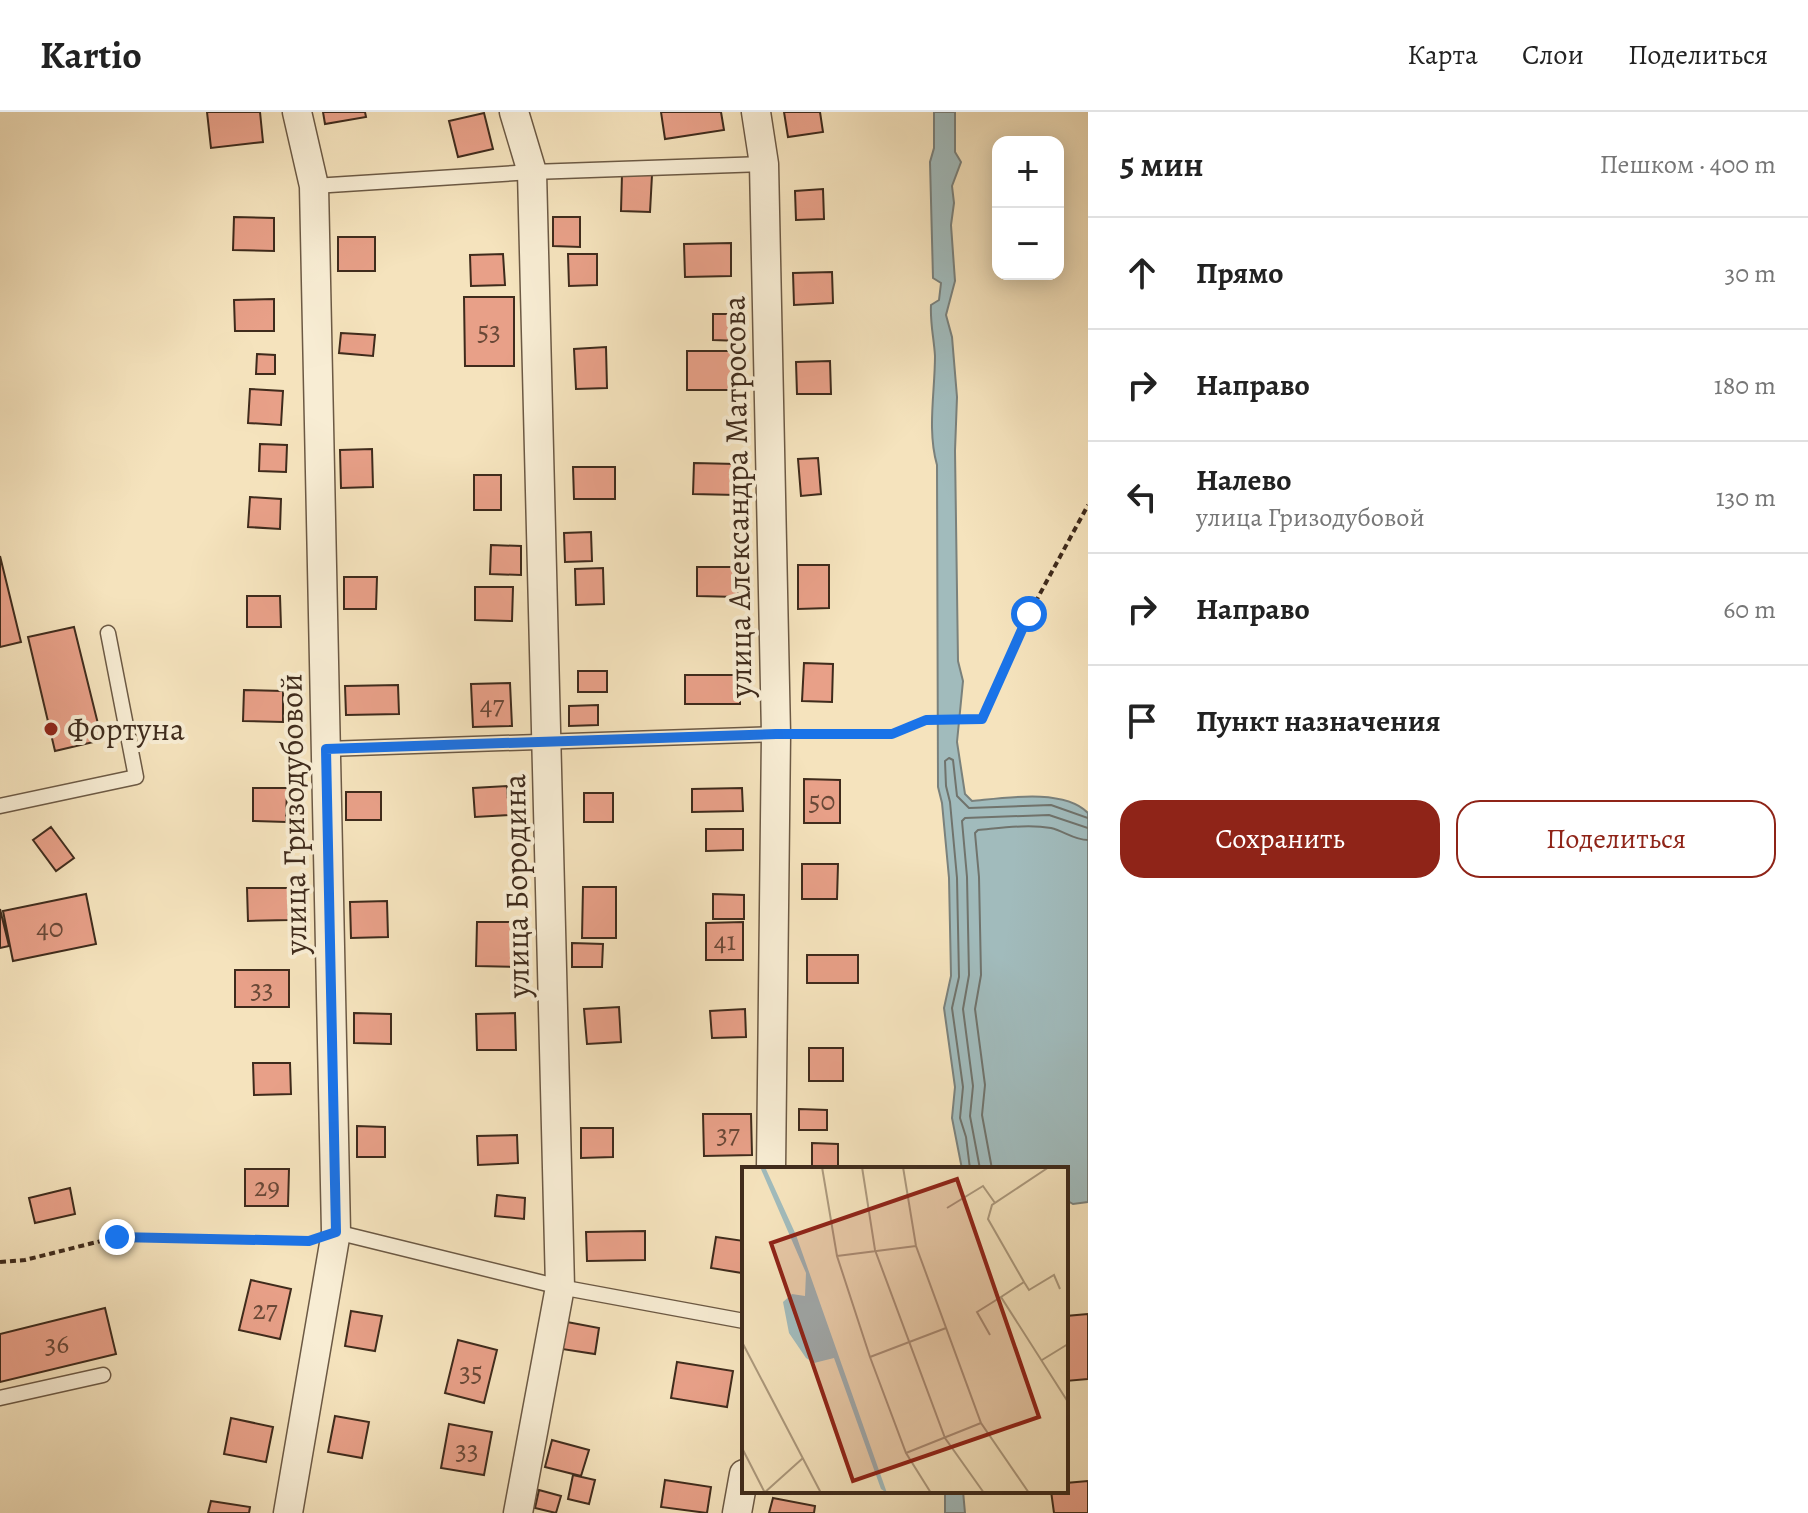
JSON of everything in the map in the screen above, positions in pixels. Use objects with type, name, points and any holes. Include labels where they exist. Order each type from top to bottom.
[{"type":"street","name":"улица Гризодубовой","points":[[288,1513],[336,1232],[314,186],[297,112]]},
{"type":"street","name":"улица Бородина","points":[[514,112],[532,172],[560,1287],[518,1513]]},
{"type":"street","name":"улица Александра Матросова","points":[[756,112],[764,164],[776,734],[771,1167]]},
{"type":"street","points":[[737,1513],[742,1485]]},
{"type":"lane","points":[[314,186],[532,172],[764,164]]},
{"type":"lane","points":[[0,806],[136,777],[108,633]]},
{"type":"lane","points":[[326,749],[776,734]]},
{"type":"lane","points":[[336,1232],[560,1287],[742,1321]]},
{"type":"lane","points":[[0,1398],[103,1375]]},
{"type":"path","points":[[776,734],[892,734],[926,720],[982,719],[1029,614],[1088,505]]},
{"type":"path","points":[[0,1262],[25,1260],[117,1237],[309,1241],[336,1232]]},
{"type":"water","points":[[934,112],[955,112],[955,152],[961,162],[952,186],[955,281],[946,315],[952,337],[957,397],[958,661],[963,681],[957,742],[965,794],[972,801],[1049,797],[1077,805],[1088,813],[1088,1202],[1073,1204],[1068,1201],[1068,1167],[962,1167],[952,1118],[955,1087],[944,1008],[951,976],[949,878],[938,787],[937,465],[932,438],[935,356],[931,305],[939,300],[941,283],[933,278],[930,162],[934,148]]},
{"type":"water","points":[[945,1493],[963,1493],[965,1513],[945,1513]]},
{"type":"building","points":[[207,112],[260,112],[263,142],[211,148]]},
{"type":"building","points":[[323,112],[365,112],[366,117],[325,124]]},
{"type":"building","points":[[661,112],[721,112],[724,130],[665,139]]},
{"type":"building","points":[[784,112],[820,112],[823,132],[788,137]]},
{"type":"building","points":[[484,113],[493,149],[458,157],[449,121]]},
{"type":"building","points":[[622,174],[652,175],[650,212],[621,211]]},
{"type":"building","points":[[823,189],[824,219],[796,220],[795,191]]},
{"type":"building","points":[[234,217],[274,218],[274,251],[233,250]]},
{"type":"building","points":[[553,217],[580,217],[580,247],[553,246]]},
{"type":"building","points":[[338,237],[375,237],[375,271],[338,271]]},
{"type":"building","points":[[731,243],[731,276],[685,277],[684,244]]},
{"type":"building","points":[[503,254],[505,285],[471,286],[470,255]]},
{"type":"building","points":[[568,254],[597,254],[597,285],[569,286]]},
{"type":"building","points":[[832,272],[833,303],[794,305],[793,273]]},
{"type":"building","points":[[464,297],[514,297],[514,366],[465,366]]},
{"type":"building","points":[[274,299],[274,331],[235,331],[234,300]]},
{"type":"building","points":[[713,314],[741,314],[741,341],[713,340]]},
{"type":"building","points":[[341,333],[375,335],[373,356],[339,353]]},
{"type":"building","points":[[606,347],[607,388],[576,389],[574,349]]},
{"type":"building","points":[[687,351],[734,351],[734,390],[687,390]]},
{"type":"building","points":[[257,354],[275,355],[275,374],[256,374]]},
{"type":"building","points":[[830,361],[831,394],[797,394],[796,362]]},
{"type":"building","points":[[250,389],[283,391],[281,425],[248,423]]},
{"type":"building","points":[[260,444],[287,445],[286,472],[259,471]]},
{"type":"building","points":[[372,449],[373,487],[341,488],[340,450]]},
{"type":"building","points":[[818,458],[821,494],[801,496],[798,459]]},
{"type":"building","points":[[694,463],[736,464],[736,495],[693,494]]},
{"type":"building","points":[[573,467],[615,467],[615,499],[574,499]]},
{"type":"building","points":[[474,475],[501,475],[501,510],[474,510]]},
{"type":"building","points":[[250,497],[281,499],[280,529],[248,527]]},
{"type":"building","points":[[591,532],[592,561],[565,562],[564,533]]},
{"type":"building","points":[[491,545],[521,546],[521,575],[490,574]]},
{"type":"building","points":[[0,556],[21,642],[0,647]]},
{"type":"building","points":[[798,565],[829,565],[829,608],[798,609]]},
{"type":"building","points":[[697,567],[738,567],[738,597],[697,596]]},
{"type":"building","points":[[603,568],[604,604],[576,605],[575,569]]},
{"type":"building","points":[[344,577],[377,577],[376,609],[344,609]]},
{"type":"building","points":[[475,587],[513,587],[512,621],[475,620]]},
{"type":"building","points":[[247,596],[280,596],[281,627],[247,627]]},
{"type":"building","points":[[74,627],[102,740],[55,751],[28,637]]},
{"type":"building","points":[[804,663],[833,664],[832,702],[802,701]]},
{"type":"building","points":[[578,671],[607,671],[607,692],[578,692]]},
{"type":"building","points":[[685,675],[740,675],[740,704],[685,704]]},
{"type":"building","points":[[510,683],[512,726],[473,727],[471,684]]},
{"type":"building","points":[[398,685],[399,714],[346,715],[345,686]]},
{"type":"building","points":[[244,690],[283,691],[283,722],[243,721]]},
{"type":"building","points":[[598,705],[598,725],[569,726],[569,706]]},
{"type":"building","points":[[804,779],[840,780],[840,823],[804,823]]},
{"type":"building","points":[[507,786],[509,815],[475,817],[473,788]]},
{"type":"building","points":[[253,788],[287,788],[286,822],[253,821]]},
{"type":"building","points":[[742,788],[743,811],[692,812],[692,789]]},
{"type":"building","points":[[346,792],[381,792],[381,820],[346,820]]},
{"type":"building","points":[[584,793],[613,793],[613,822],[584,822]]},
{"type":"building","points":[[51,827],[74,858],[56,871],[33,840]]},
{"type":"building","points":[[706,829],[743,829],[743,850],[706,851]]},
{"type":"building","points":[[802,864],[838,864],[837,899],[802,899]]},
{"type":"building","points":[[583,887],[616,887],[616,938],[582,938]]},
{"type":"building","points":[[247,888],[288,888],[289,920],[248,921]]},
{"type":"building","points":[[86,894],[96,944],[13,961],[3,911]]},
{"type":"building","points":[[713,894],[744,895],[744,919],[713,919]]},
{"type":"building","points":[[387,901],[388,937],[351,938],[350,902]]},
{"type":"building","points":[[0,909],[9,946],[0,948]]},
{"type":"building","points":[[477,922],[516,922],[516,967],[476,966]]},
{"type":"building","points":[[743,922],[743,960],[706,960],[706,923]]},
{"type":"building","points":[[572,943],[603,944],[602,967],[572,967]]},
{"type":"building","points":[[807,955],[858,955],[858,983],[807,983]]},
{"type":"building","points":[[235,970],[289,970],[289,1007],[235,1007]]},
{"type":"building","points":[[619,1007],[621,1042],[587,1044],[584,1009]]},
{"type":"building","points":[[745,1009],[746,1037],[712,1038],[710,1011]]},
{"type":"building","points":[[354,1013],[391,1014],[391,1044],[354,1043]]},
{"type":"building","points":[[515,1013],[516,1050],[477,1050],[476,1014]]},
{"type":"building","points":[[809,1048],[843,1048],[843,1081],[809,1081]]},
{"type":"building","points":[[253,1063],[290,1063],[291,1094],[254,1095]]},
{"type":"building","points":[[799,1109],[827,1110],[827,1130],[799,1130]]},
{"type":"building","points":[[703,1114],[751,1114],[752,1155],[704,1156]]},
{"type":"building","points":[[357,1126],[385,1127],[385,1157],[357,1157]]},
{"type":"building","points":[[581,1128],[613,1128],[613,1157],[581,1158]]},
{"type":"building","points":[[517,1135],[518,1163],[478,1165],[477,1136]]},
{"type":"building","points":[[812,1143],[838,1144],[838,1167],[812,1167]]},
{"type":"building","points":[[245,1169],[289,1169],[288,1206],[245,1206]]},
{"type":"building","points":[[70,1188],[75,1214],[35,1223],[29,1198]]},
{"type":"building","points":[[497,1195],[525,1198],[524,1219],[495,1216]]},
{"type":"building","points":[[645,1231],[645,1260],[587,1261],[586,1232]]},
{"type":"building","points":[[716,1237],[742,1241],[742,1273],[711,1268]]},
{"type":"building","points":[[251,1280],[291,1289],[280,1339],[239,1330]]},
{"type":"building","points":[[105,1308],[116,1354],[0,1382],[0,1334]]},
{"type":"building","points":[[351,1311],[382,1316],[375,1351],[345,1346]]},
{"type":"building","points":[[1088,1314],[1088,1379],[1068,1381],[1068,1316]]},
{"type":"building","points":[[567,1322],[599,1328],[595,1354],[562,1349]]},
{"type":"building","points":[[458,1340],[497,1350],[484,1403],[445,1393]]},
{"type":"building","points":[[677,1362],[733,1371],[727,1407],[671,1398]]},
{"type":"building","points":[[335,1416],[369,1422],[362,1458],[328,1452]]},
{"type":"building","points":[[231,1418],[273,1427],[266,1462],[224,1454]]},
{"type":"building","points":[[449,1424],[492,1432],[484,1475],[441,1468]]},
{"type":"building","points":[[552,1440],[589,1450],[581,1476],[545,1467]]},
{"type":"building","points":[[573,1475],[595,1480],[589,1504],[568,1499]]},
{"type":"building","points":[[665,1480],[711,1487],[707,1513],[661,1507]]},
{"type":"building","points":[[1088,1481],[1088,1513],[1054,1513],[1051,1493],[1068,1493],[1068,1483]]},
{"type":"building","points":[[539,1490],[561,1496],[556,1513],[535,1508]]},
{"type":"building","points":[[773,1498],[815,1506],[814,1513],[769,1513]]},
{"type":"building","points":[[211,1501],[250,1507],[249,1513],[208,1513]]},
{"type":"place","name":"Фортуна","points":[[51,729]]},
{"type":"route","points":[[117,1237],[309,1241],[336,1232],[326,749],[546,740],[892,734],[926,720],[982,719],[1029,614]]}]
